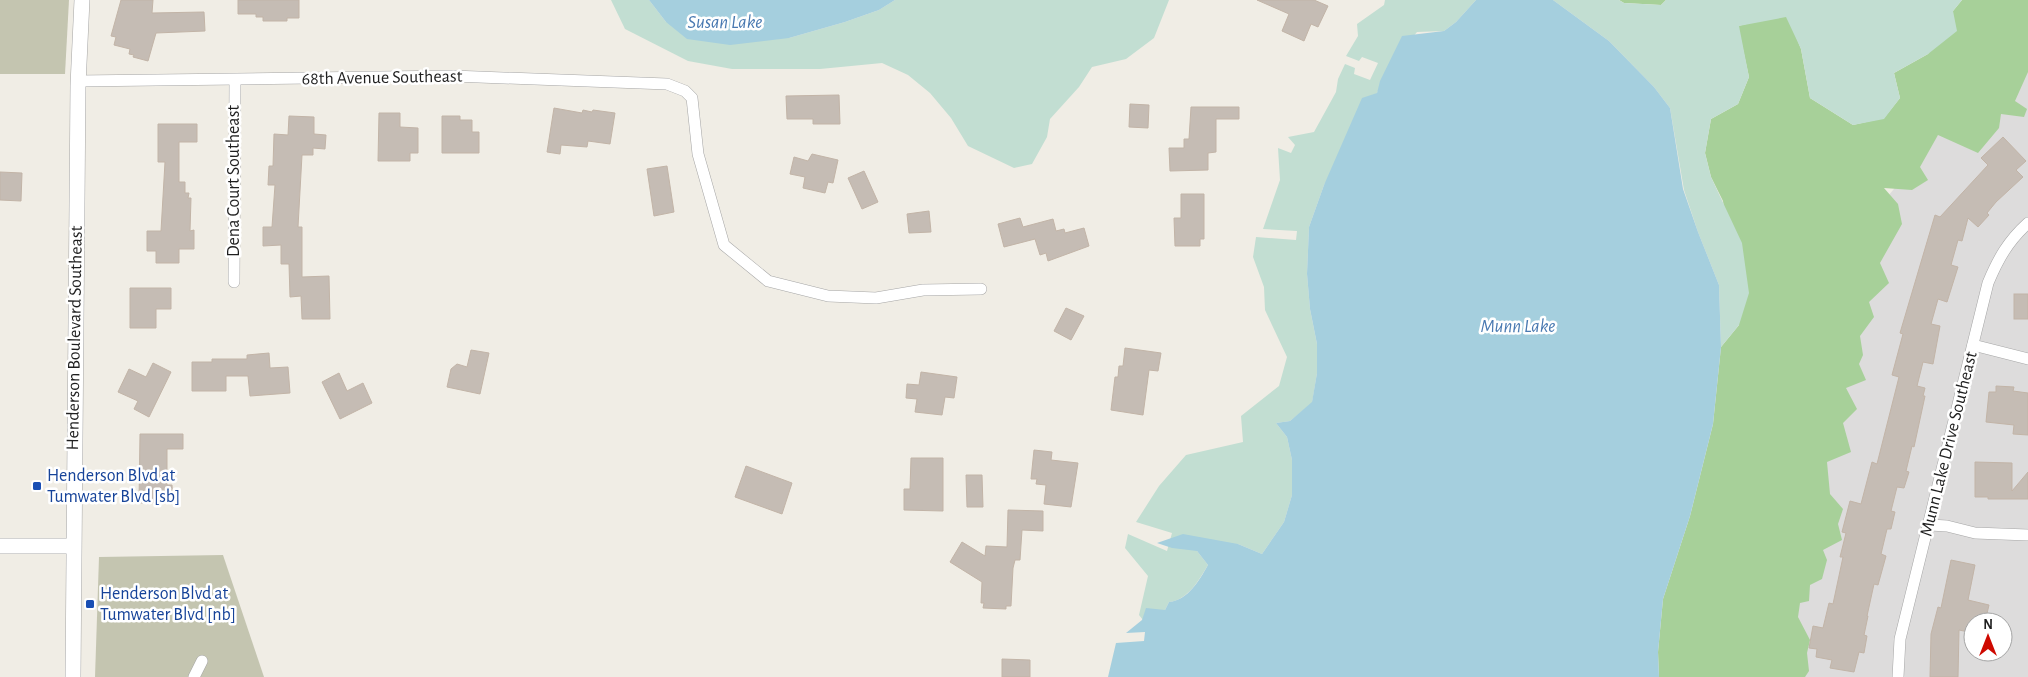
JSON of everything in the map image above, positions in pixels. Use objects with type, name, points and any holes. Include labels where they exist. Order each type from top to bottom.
[{"type":"street","name":"Henderson Boulevard Southeast","points":[[73,677],[78,80],[82,0]]},
{"type":"street","name":"68th Avenue Southeast","points":[[78,80],[235,80],[453,76],[667,84],[685,91],[692,98],[698,154],[724,245],[768,281],[828,296],[876,298],[923,290],[981,289]]},
{"type":"street","name":"Dena Court Southeast","points":[[234,282],[235,80]]},
{"type":"street","name":"Munn Lake Drive Southeast","points":[[1898,677],[1900,639],[1930,525],[1988,283],[1999,257],[2008,243],[2028,223]]},
{"type":"street","points":[[1973,345],[2028,359]]},
{"type":"street","points":[[1930,525],[1993,535],[2028,535]]},
{"type":"street","points":[[0,546],[73,546]]},
{"type":"street","points":[[194,677],[202,661]]},
{"type":"shaded area","points":[[0,0],[69,0],[65,74],[0,74]]},
{"type":"shaded area","points":[[611,0],[649,0],[666,22],[789,38],[879,10],[895,0],[1169,0],[1154,38],[1126,59],[1092,67],[1079,87],[1050,119],[1047,137],[1032,164],[1014,168],[968,146],[951,118],[930,93],[908,75],[882,63],[820,69],[732,69],[688,61],[625,29]]},
{"type":"shaded area","points":[[1385,0],[1476,0],[1456,22],[1444,31],[1417,32],[1388,66],[1377,93],[1324,185],[1309,227],[1307,274],[1310,309],[1317,344],[1317,373],[1312,403],[1290,421],[1276,423],[1287,437],[1292,460],[1292,495],[1284,522],[1262,554],[1238,544],[1197,551],[1208,565],[1197,583],[1182,597],[1169,602],[1165,610],[1143,620],[1139,615],[1148,576],[1125,548],[1128,534],[1167,551],[1172,533],[1136,522],[1159,486],[1186,455],[1243,442],[1241,416],[1279,386],[1287,357],[1265,310],[1264,287],[1253,257],[1256,237],[1296,240],[1297,231],[1263,229],[1280,180],[1278,148],[1291,153],[1295,145],[1288,137],[1314,132],[1336,92],[1338,79],[1345,64],[1355,68],[1354,74],[1370,80],[1378,63],[1362,57],[1359,61],[1346,56],[1358,36],[1357,24],[1384,5]]},
{"type":"shaded area","points":[[1553,0],[1619,0],[1624,3],[1661,5],[1666,0],[1962,0],[1953,11],[1957,31],[1928,54],[1894,73],[1900,98],[1884,119],[1853,125],[1810,98],[1801,49],[1786,17],[1739,26],[1749,77],[1738,104],[1711,119],[1705,153],[1711,177],[1742,243],[1749,293],[1739,325],[1721,347],[1719,285],[1684,190],[1670,108],[1654,87],[1609,41]]},
{"type":"shaded area","points":[[2028,0],[2028,677],[1776,677],[1880,206],[1938,135]]},
{"type":"shaded area","points":[[223,555],[264,677],[95,677],[99,557]]},
{"type":"green space","points":[[1619,0],[1666,0],[1661,5],[1624,3]]},
{"type":"green space","points":[[1962,0],[2028,0],[2028,72],[2015,101],[2027,109],[2024,117],[2001,114],[1999,128],[1978,153],[1938,135],[1920,167],[1928,180],[1912,190],[1884,188],[1898,204],[1902,224],[1880,263],[1889,283],[1869,302],[1874,317],[1860,336],[1863,355],[1859,364],[1866,380],[1846,388],[1857,409],[1843,423],[1851,452],[1827,462],[1830,494],[1843,509],[1838,524],[1842,540],[1823,550],[1827,560],[1822,579],[1810,585],[1809,601],[1800,603],[1798,617],[1810,640],[1807,653],[1809,671],[1805,677],[1659,677],[1658,652],[1663,599],[1690,516],[1713,424],[1721,347],[1739,325],[1723,201],[1711,177],[1705,153],[1711,119],[1738,104],[1749,77],[1738,26],[1787,14],[1801,49],[1810,98],[1853,125],[1884,118],[1900,98],[1894,73],[1928,54],[1953,11]]},
{"type":"water","name":"Susan Lake","points":[[649,0],[895,0],[879,10],[789,38],[730,45],[687,39],[666,22]]},
{"type":"water","name":"Munn Lake","points":[[1476,0],[1553,0],[1609,41],[1654,87],[1670,108],[1683,189],[1719,285],[1721,347],[1713,424],[1690,516],[1663,599],[1658,652],[1659,677],[1108,677],[1116,643],[1144,641],[1145,632],[1126,633],[1142,620],[1146,608],[1165,610],[1169,602],[1182,598],[1192,589],[1208,565],[1197,551],[1172,548],[1157,543],[1183,534],[1238,544],[1262,554],[1284,522],[1292,495],[1292,460],[1287,437],[1276,423],[1290,421],[1312,402],[1317,373],[1317,344],[1310,309],[1307,274],[1309,227],[1324,185],[1362,98],[1377,93],[1380,81],[1402,36],[1444,31],[1456,22]]},
{"type":"building","points":[[121,0],[153,0],[152,13],[204,12],[205,31],[156,33],[148,61],[133,57],[134,55],[129,54],[130,49],[114,45],[116,37],[111,36]]},
{"type":"building","points":[[238,0],[299,0],[299,18],[287,18],[287,21],[263,21],[263,17],[256,17],[256,14],[238,14]]},
{"type":"building","points":[[1257,0],[1314,0],[1328,6],[1318,27],[1311,24],[1304,41],[1282,31],[1289,14]]},
{"type":"building","points":[[839,95],[840,124],[813,124],[813,119],[787,119],[786,96]]},
{"type":"building","points":[[1130,104],[1149,105],[1148,128],[1129,127]]},
{"type":"building","points":[[1191,107],[1239,107],[1239,119],[1216,119],[1216,152],[1208,153],[1208,170],[1170,171],[1169,148],[1184,148],[1184,139],[1189,139]]},
{"type":"building","points":[[554,108],[582,113],[583,110],[592,112],[593,110],[615,113],[610,144],[588,141],[587,147],[561,145],[560,154],[547,152]]},
{"type":"building","points":[[379,113],[400,113],[400,127],[418,128],[418,153],[410,153],[410,161],[378,161]]},
{"type":"building","points":[[289,116],[314,117],[314,134],[326,135],[325,149],[313,148],[313,155],[302,155],[298,227],[302,227],[302,277],[329,276],[330,319],[302,319],[301,296],[290,297],[289,264],[281,264],[281,245],[263,246],[263,227],[272,227],[275,185],[268,185],[269,166],[273,166],[274,134],[288,135]]},
{"type":"building","points":[[442,116],[460,116],[460,120],[472,120],[472,132],[479,132],[479,153],[442,153]]},
{"type":"building","points":[[158,124],[197,124],[197,142],[179,142],[179,182],[185,182],[185,193],[189,193],[188,198],[191,198],[190,231],[194,230],[194,249],[179,249],[179,263],[156,263],[156,251],[147,251],[147,231],[161,231],[165,162],[158,162]]},
{"type":"building","points":[[2003,137],[2026,161],[2016,170],[2023,177],[1996,202],[1987,213],[1989,215],[1978,227],[1968,218],[1962,241],[1958,240],[1951,265],[1958,267],[1947,302],[1938,299],[1931,324],[1940,326],[1933,364],[1923,362],[1917,386],[1925,388],[1923,396],[1925,396],[1914,447],[1912,446],[1906,471],[1909,472],[1904,488],[1897,487],[1891,511],[1895,512],[1891,529],[1887,529],[1881,554],[1886,556],[1878,585],[1874,584],[1864,635],[1867,636],[1864,653],[1859,652],[1854,672],[1830,668],[1832,660],[1816,657],[1817,649],[1809,648],[1813,626],[1823,628],[1829,603],[1833,604],[1843,557],[1840,557],[1846,533],[1842,532],[1850,501],[1861,504],[1872,462],[1877,464],[1899,377],[1892,375],[1903,334],[1900,333],[1935,215],[1940,217],[1988,165],[1981,158]]},
{"type":"building","points":[[812,154],[838,160],[833,183],[828,182],[825,193],[803,188],[805,177],[790,174],[794,157],[808,161]]},
{"type":"building","points":[[667,166],[674,212],[654,216],[647,169]]},
{"type":"building","points":[[864,171],[878,202],[862,209],[848,178]]},
{"type":"building","points":[[0,172],[22,173],[21,201],[0,200]]},
{"type":"building","points":[[1181,194],[1204,194],[1204,239],[1200,239],[1200,246],[1175,246],[1174,218],[1181,218]]},
{"type":"building","points":[[929,211],[931,232],[909,233],[907,214]]},
{"type":"building","points":[[1020,218],[1023,227],[1053,219],[1056,231],[1064,229],[1065,233],[1084,228],[1089,246],[1048,261],[1046,253],[1040,255],[1035,239],[1004,247],[998,224]]},
{"type":"building","points":[[130,288],[171,288],[171,309],[156,309],[156,328],[130,328]]},
{"type":"building","points":[[2014,294],[2028,294],[2028,319],[2014,319]]},
{"type":"building","points":[[1066,308],[1084,316],[1071,340],[1054,331]]},
{"type":"building","points":[[1125,348],[1161,353],[1158,371],[1149,370],[1143,415],[1111,410],[1115,377],[1118,377],[1119,366],[1123,366]]},
{"type":"building","points":[[471,350],[489,353],[480,394],[447,387],[451,369],[457,364],[467,367]]},
{"type":"building","points":[[269,353],[270,368],[288,367],[290,393],[250,396],[248,376],[226,376],[226,391],[192,391],[192,362],[212,362],[212,359],[247,359],[247,355]]},
{"type":"building","points":[[153,363],[171,372],[149,417],[134,409],[138,401],[118,392],[129,369],[146,377]]},
{"type":"building","points":[[921,372],[957,377],[954,398],[945,397],[942,415],[915,412],[917,399],[906,398],[907,384],[919,385]]},
{"type":"building","points":[[339,373],[347,391],[363,383],[372,403],[340,419],[322,382]]},
{"type":"building","points":[[1996,386],[2014,387],[2013,391],[2028,393],[2028,435],[2013,434],[2014,425],[1986,422],[1989,392],[1996,392]]},
{"type":"building","points":[[140,434],[183,434],[183,449],[167,449],[167,485],[172,485],[173,502],[139,503]]},
{"type":"building","points":[[1034,450],[1052,452],[1051,460],[1078,463],[1071,507],[1044,504],[1046,485],[1036,484],[1037,479],[1031,479]]},
{"type":"building","points":[[911,458],[943,458],[943,511],[904,510],[904,489],[910,489]]},
{"type":"building","points":[[1975,462],[2012,463],[2012,491],[2028,472],[2028,499],[1988,499],[1988,497],[1975,497]]},
{"type":"building","points":[[746,466],[792,483],[782,514],[735,497]]},
{"type":"building","points":[[966,475],[982,475],[983,507],[967,507]]},
{"type":"building","points":[[1008,510],[1043,511],[1043,531],[1022,530],[1020,560],[1015,560],[1013,568],[1011,606],[1006,606],[1006,609],[983,608],[984,603],[981,603],[982,582],[950,562],[962,542],[985,556],[986,546],[1007,547]]},
{"type":"building","points":[[1951,560],[1975,565],[1968,600],[1989,605],[1987,612],[1963,612],[1963,631],[1959,630],[1958,677],[1930,677],[1931,634],[1938,607],[1941,608]]},
{"type":"building","points":[[1002,659],[1030,660],[1030,677],[1002,677]]},
{"type":"place","name":"Henderson Blvd at Tumwater Blvd [sb]","points":[[37,486]]},
{"type":"place","name":"Henderson Blvd at Tumwater Blvd [nb]","points":[[90,604]]}]
